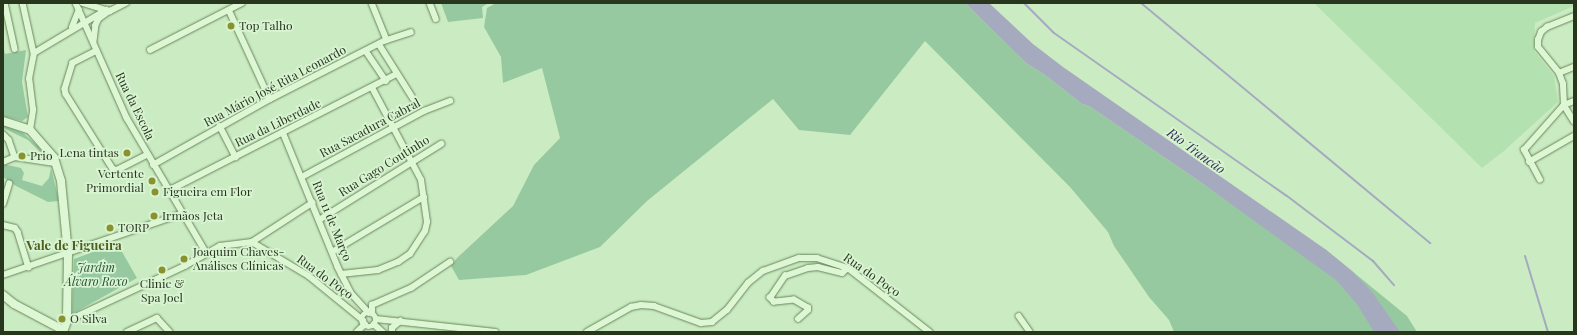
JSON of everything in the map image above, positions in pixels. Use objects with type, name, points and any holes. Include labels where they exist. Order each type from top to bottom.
[{"type":"street","points":[[4,3],[15,49]]},
{"type":"street","points":[[23,3],[34,53],[29,79],[33,110],[30,130]]},
{"type":"street","name":"Rua da Escola","points":[[76,3],[127,118],[181,214],[206,252]]},
{"type":"street","points":[[84,3],[108,11]]},
{"type":"street","points":[[34,53],[84,22],[126,3]]},
{"type":"street","points":[[150,50],[242,3]]},
{"type":"street","points":[[372,3],[387,40]]},
{"type":"street","points":[[430,3],[436,19]]},
{"type":"street","points":[[70,31],[76,22],[79,9]]},
{"type":"street","points":[[229,10],[270,100]]},
{"type":"street","points":[[94,44],[96,25],[108,11]]},
{"type":"street","points":[[1574,16],[1547,27],[1541,32],[1538,40],[1538,47],[1559,73],[1564,89],[1564,105],[1574,121]]},
{"type":"street","name":"Rua Mário José Rita Leonardo","points":[[153,164],[220,126],[379,44],[411,32]]},
{"type":"street","points":[[379,44],[413,98]]},
{"type":"street","points":[[97,51],[73,63],[65,89],[66,94],[113,169],[117,170],[147,156]]},
{"type":"street","points":[[366,51],[386,81]]},
{"type":"street","points":[[1559,73],[1574,67]]},
{"type":"street","name":"Rua da Liberdade","points":[[168,191],[398,74]]},
{"type":"street","points":[[342,274],[378,270],[398,262],[410,254],[425,231],[424,197],[421,180],[372,88]]},
{"type":"street","name":"Rua Sacadura Cabral","points":[[302,177],[424,111],[450,101]]},
{"type":"street","points":[[1540,180],[1529,162],[1524,150],[1564,105],[1574,101]]},
{"type":"street","points":[[3,121],[30,130],[55,163],[61,181],[68,254],[67,321],[63,331],[14,304],[3,295]]},
{"type":"street","points":[[220,126],[236,157]]},
{"type":"street","name":"Rua 11 de Março","points":[[283,132],[342,274],[352,294],[370,313],[383,332]]},
{"type":"street","points":[[3,134],[9,140],[16,157]]},
{"type":"street","points":[[1529,162],[1574,136]]},
{"type":"street","name":"Rua Gago Coutinho","points":[[319,220],[441,144]]},
{"type":"street","points":[[3,162],[16,157],[55,163]]},
{"type":"street","points":[[3,204],[8,184]]},
{"type":"street","points":[[332,252],[424,197]]},
{"type":"street","points":[[67,321],[185,266],[206,252],[220,246],[252,242],[312,203]]},
{"type":"street","points":[[3,275],[68,254],[181,214]]},
{"type":"street","points":[[3,226],[15,228],[18,232],[29,267]]},
{"type":"street","name":"Rua do Poço","points":[[252,242],[309,276],[364,322]]},
{"type":"street","name":"Rua do Poço","points":[[587,332],[631,307],[641,305],[654,306],[700,323],[712,322],[727,310],[744,288],[763,271],[793,259],[817,258],[848,268],[930,332]]},
{"type":"street","points":[[357,332],[370,313],[372,305],[411,288],[450,262]]},
{"type":"street","points":[[798,319],[808,310],[808,308],[794,300],[774,302],[770,298],[785,276],[808,268],[818,267],[842,272],[848,268]]},
{"type":"street","points":[[1019,316],[1030,332]]},
{"type":"street","points":[[127,332],[157,318],[170,332]]},
{"type":"street","points":[[364,322],[400,321],[495,332]]},
{"type":"street","points":[[392,332],[400,321]]},
{"type":"green space","points":[[441,3],[487,4],[482,7],[483,18],[448,22]]},
{"type":"green space","points":[[496,3],[965,3],[1026,63],[1045,75],[1082,104],[1089,106],[1199,181],[1314,263],[1325,249],[1407,316],[1417,332],[1174,332],[1169,320],[1149,297],[1114,246],[1108,232],[1070,187],[925,41],[850,135],[799,130],[773,99],[647,201],[600,247],[526,275],[459,280],[451,266],[457,258],[513,206],[534,165],[560,138],[542,68],[503,83],[501,57],[484,27],[487,8]]},
{"type":"green space","points":[[1314,3],[1574,3],[1574,6],[1535,23],[1534,51],[1554,76],[1558,102],[1504,151],[1482,168]]},
{"type":"green space","points":[[3,45],[5,54],[26,50],[22,82],[28,117],[22,121],[3,116]]},
{"type":"green space","points":[[3,125],[23,133],[38,146],[46,158],[28,140],[3,128]]},
{"type":"green space","points":[[3,164],[21,168],[24,173],[22,180],[42,186],[49,178],[51,168],[59,201],[48,202],[16,186],[3,177]]},
{"type":"green space","name":"Jardim Álvaro Roxo","points":[[117,243],[137,278],[72,314],[74,259]]},
{"type":"water","points":[[965,3],[989,3],[1033,44],[1063,67],[1325,249],[1352,271],[1372,292],[1400,332],[1374,332],[1357,304],[1336,280],[1199,181],[1089,106],[1082,104],[1045,75],[1026,63]]},
{"type":"waterway","points":[[1024,3],[1054,33],[1287,196],[1373,261],[1394,285]]},
{"type":"waterway","points":[[1141,3],[1430,243]]},
{"type":"waterway","points":[[1525,256],[1548,332]]},
{"type":"place","name":"Top Talho","points":[[231,26]]},
{"type":"place","name":"Lena tintas","points":[[127,153]]},
{"type":"place","name":"Prio","points":[[22,156]]},
{"type":"place","name":"Vertente Primordial","points":[[152,181]]},
{"type":"place","name":"Figueira em Flor","points":[[155,192]]},
{"type":"place","name":"Irmãos Jeta","points":[[154,216]]},
{"type":"place","name":"TORP","points":[[110,228]]},
{"type":"place","name":"Joaquim Chaves- Análises Clínicas","points":[[184,259]]},
{"type":"place","name":"Clinic & Spa Joel","points":[[162,270]]},
{"type":"place","name":"O Silva","points":[[62,319]]},
{"type":"district","name":"Vale de Figueira","points":[[74,245]]},
{"type":"water label","name":"Rio Trancão","points":[[1196,151]]}]
